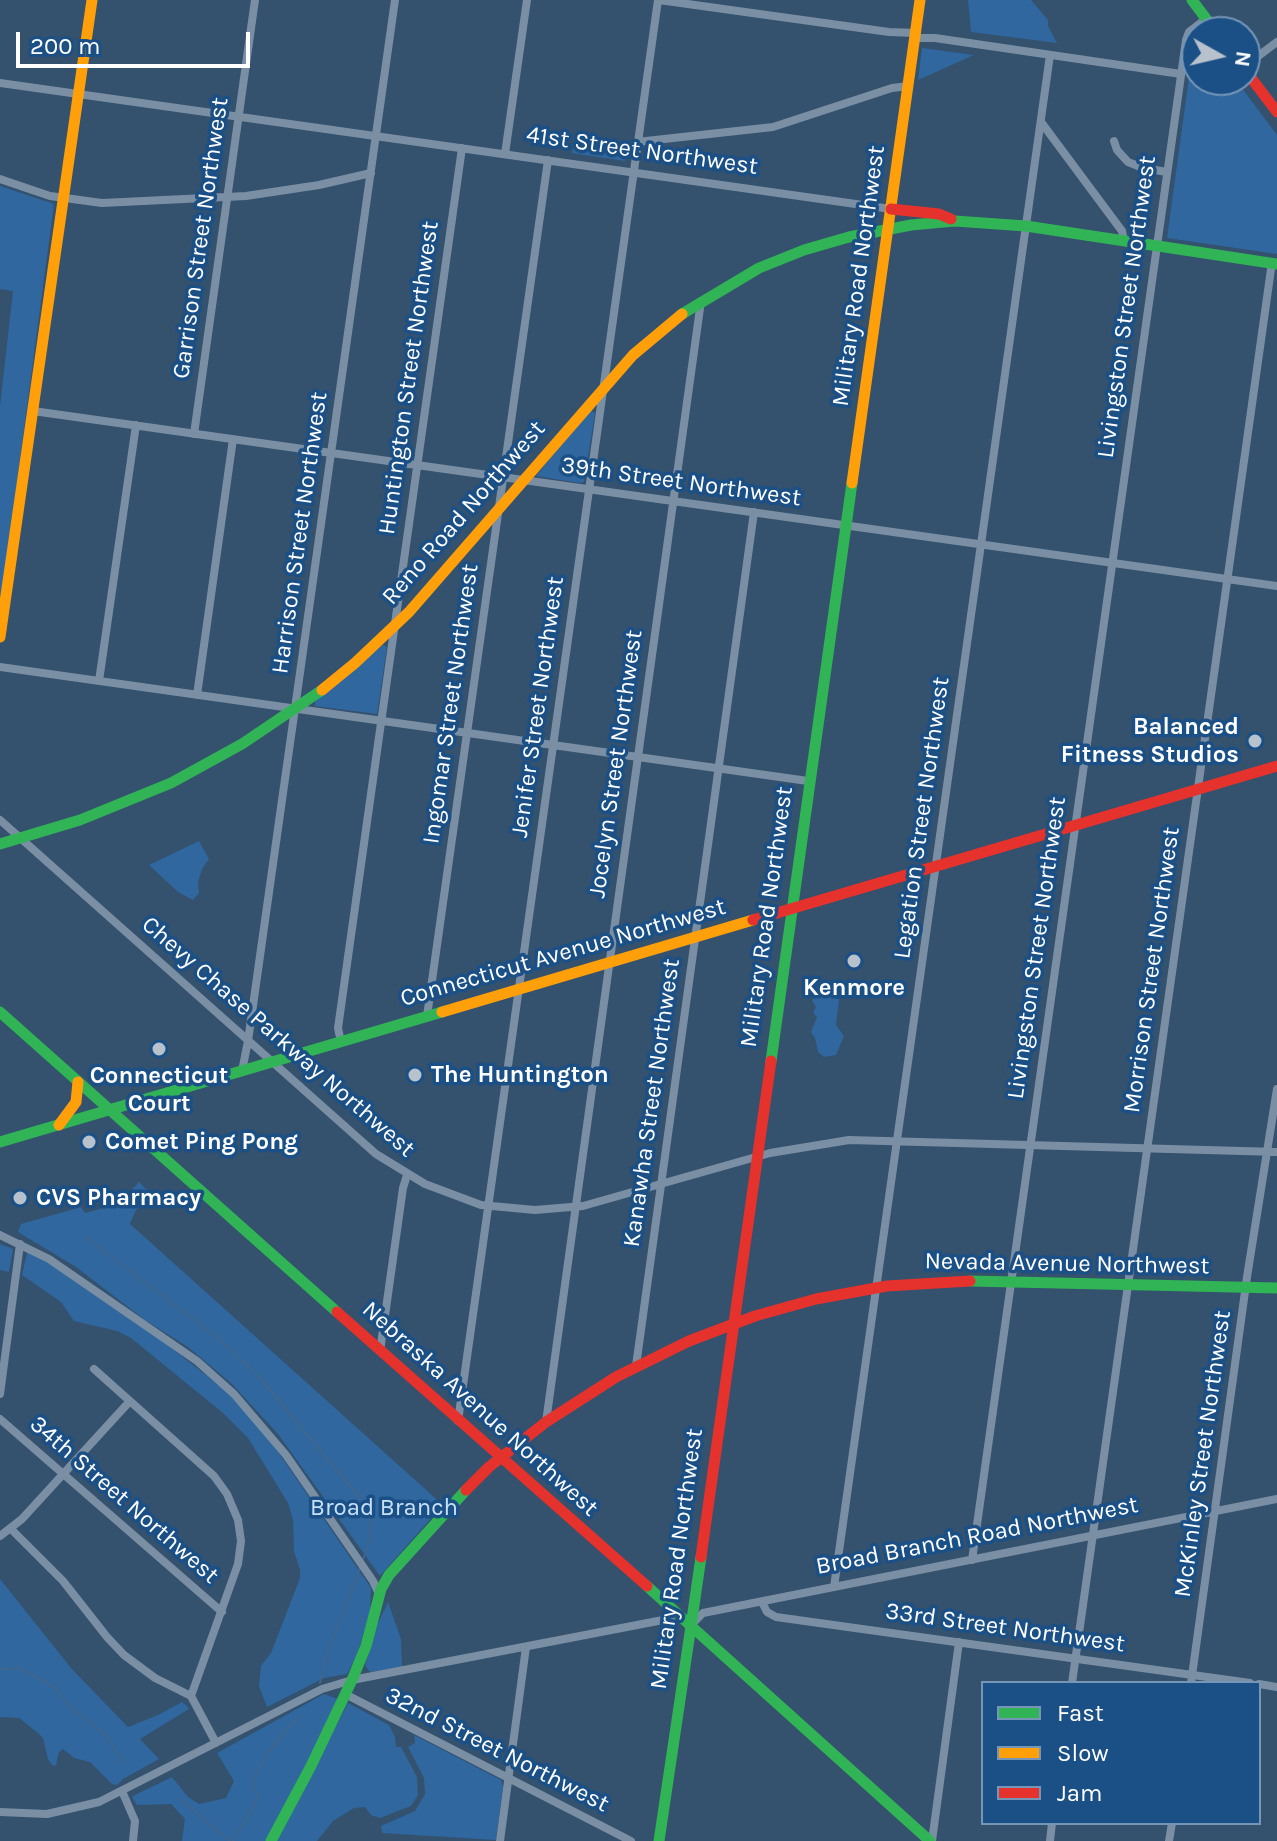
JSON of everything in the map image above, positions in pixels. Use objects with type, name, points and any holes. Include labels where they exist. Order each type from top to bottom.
[{"type":"main road","points":[[0,637],[92,0]]},
{"type":"main road","name":"Military Road Northwest","points":[[659,1841],[920,0]]},
{"type":"main road","points":[[1261,90],[1277,112]]},
{"type":"main road","points":[[891,209],[905,226]]},
{"type":"main road","name":"41st Street Northwest","points":[[891,209],[941,215],[955,221],[1026,226],[1275,263]]},
{"type":"main road","name":"Reno Road Northwest","points":[[0,844],[91,817],[171,783],[230,751],[339,676],[395,625],[446,571],[644,344],[701,301],[781,259],[849,237],[905,226],[955,221]]},
{"type":"main road","name":"Connecticut Avenue Northwest","points":[[0,1142],[1277,766]]},
{"type":"main road","name":"Nebraska Avenue Northwest","points":[[0,1012],[931,1841]]},
{"type":"main road","points":[[59,1125],[76,1102],[78,1082]]},
{"type":"main road","name":"Nevada Avenue Northwest","points":[[352,1680],[366,1646],[386,1579],[451,1505],[501,1457],[546,1422],[636,1366],[689,1341],[804,1302],[876,1288],[938,1281],[1277,1288]]},
{"type":"main road","points":[[271,1841],[352,1680]]},
{"type":"street","name":"Garrison Street Northwest","points":[[194,434],[255,0]]},
{"type":"street","name":"Harrison Street Northwest","points":[[242,1071],[395,0]]},
{"type":"street","points":[[505,154],[527,0]]},
{"type":"street","points":[[658,0],[1181,74]]},
{"type":"street","name":"Jenifer Street Northwest","points":[[458,1421],[658,0]]},
{"type":"street","points":[[1261,55],[1277,42]]},
{"type":"street","name":"Legation Street Northwest","points":[[834,1587],[1050,55]]},
{"type":"street","name":"Livingston Street Northwest","points":[[972,1560],[1181,74]]},
{"type":"street","name":"41st Street Northwest","points":[[0,83],[891,209]]},
{"type":"street","points":[[637,142],[773,127],[892,88],[909,86]]},
{"type":"street","points":[[1041,122],[1122,231],[1124,241]]},
{"type":"street","points":[[1114,141],[1117,150],[1128,162],[1167,172]]},
{"type":"street","name":"Huntington Street Northwest","points":[[341,1042],[338,1028],[462,148]]},
{"type":"street","name":"Ingomar Street Northwest","points":[[427,1016],[548,160]]},
{"type":"street","points":[[0,179],[63,198],[102,203],[227,198],[319,185],[371,173]]},
{"type":"street","name":"Morrison Street Northwest","points":[[1072,1681],[1266,304],[1275,263]]},
{"type":"street","name":"Jocelyn Street Northwest","points":[[546,1422],[701,301]]},
{"type":"street","points":[[1266,304],[1277,309]]},
{"type":"street","name":"39th Street Northwest","points":[[33,411],[1277,586]]},
{"type":"street","points":[[99,681],[136,425]]},
{"type":"street","points":[[197,695],[233,439]]},
{"type":"street","name":"Kanawha Street Northwest","points":[[636,1366],[754,512]]},
{"type":"street","points":[[0,667],[808,781]]},
{"type":"street","name":"Chevy Chase Parkway Northwest","points":[[0,820],[376,1154],[407,1175],[446,1194],[488,1206],[535,1210],[575,1207],[755,1158],[828,1142],[897,1140],[1277,1152]]},
{"type":"street","name":"McKinley Street Northwest","points":[[1192,1679],[1277,1089]]},
{"type":"street","points":[[380,1351],[403,1185],[407,1175]]},
{"type":"street","points":[[0,1235],[49,1259],[186,1353],[234,1394],[286,1455],[380,1596]]},
{"type":"street","points":[[0,1394],[20,1244]]},
{"type":"street","points":[[94,1369],[214,1476],[233,1506],[240,1528],[238,1564],[191,1696]]},
{"type":"street","points":[[0,1536],[11,1529],[64,1474],[130,1401]]},
{"type":"street","name":"34th Street Northwest","points":[[0,1419],[222,1612]]},
{"type":"street","name":"Broad Branch Road Northwest","points":[[691,1626],[703,1613],[1277,1499]]},
{"type":"street","points":[[11,1529],[63,1581],[124,1655],[155,1678],[191,1696],[216,1743]]},
{"type":"street","name":"33rd Street Northwest","points":[[762,1602],[767,1612],[776,1617],[1221,1681]]},
{"type":"street","points":[[0,1812],[32,1815],[92,1805],[322,1689],[352,1680],[678,1615]]},
{"type":"street","points":[[931,1841],[959,1642]]},
{"type":"street","points":[[500,1841],[526,1647]]},
{"type":"street","name":"32nd Street Northwest","points":[[345,1694],[631,1841]]},
{"type":"street","points":[[122,1791],[134,1817],[133,1841]]},
{"type":"green space","points":[[968,0],[1031,0],[1048,20],[1057,43],[971,32]]},
{"type":"green space","points":[[922,48],[974,55],[918,80]]},
{"type":"green space","points":[[1186,96],[1248,96],[1277,135],[1277,254],[1167,238]]},
{"type":"green space","points":[[575,138],[628,145],[625,161],[572,153]]},
{"type":"green space","points":[[0,186],[54,204],[0,609],[0,406],[13,291],[0,289]]},
{"type":"green space","points":[[589,410],[595,413],[584,482],[536,476]]},
{"type":"green space","points":[[382,645],[387,647],[377,714],[315,706],[315,701]]},
{"type":"green space","points":[[199,841],[209,859],[198,882],[199,893],[193,900],[178,892],[149,865]]},
{"type":"green space","points":[[831,982],[832,998],[839,999],[836,1025],[844,1036],[836,1055],[824,1057],[818,1052],[811,1032],[817,1017],[813,1013],[816,1007],[812,1000]]},
{"type":"green space","name":"Broad Branch","points":[[139,1182],[149,1192],[130,1224],[443,1505],[380,1576],[278,1434],[231,1383],[188,1347],[145,1320],[76,1267],[18,1232],[21,1224],[81,1207],[85,1213],[111,1206],[114,1208]]},
{"type":"green space","points":[[0,1244],[13,1249],[9,1272],[0,1270]]},
{"type":"green space","name":"Broad Branch","points":[[28,1249],[161,1340],[206,1375],[242,1405],[268,1437],[371,1588],[370,1612],[357,1656],[347,1674],[324,1678],[267,1707],[259,1686],[261,1666],[271,1653],[300,1578],[288,1503],[248,1438],[223,1413],[131,1338],[117,1331],[74,1321],[61,1302],[22,1275]]},
{"type":"green space","points":[[0,1579],[71,1668],[128,1727],[182,1702],[186,1705],[189,1709],[140,1739],[159,1759],[117,1785],[112,1784],[90,1762],[74,1758],[63,1749],[53,1766],[43,1738],[38,1733],[19,1718],[0,1717]]},
{"type":"green space","points":[[388,1602],[401,1639],[402,1667],[370,1672],[365,1665],[377,1625]]},
{"type":"green space","points":[[324,1694],[338,1699],[335,1708],[267,1841],[182,1841],[185,1819],[171,1804],[137,1805],[132,1797],[172,1777],[188,1797],[199,1804],[226,1798],[234,1781],[217,1753]]},
{"type":"green space","points":[[348,1703],[389,1725],[396,1747],[401,1747],[417,1777],[418,1795],[411,1806],[380,1818],[371,1815],[365,1807],[354,1808],[333,1821],[317,1841],[277,1841]]},
{"type":"green space","points":[[414,1735],[501,1780],[503,1786],[496,1840],[382,1833],[381,1826],[415,1811],[425,1794],[424,1778],[408,1747],[415,1743]]},
{"type":"waterway","name":"Broad Branch","points":[[84,1236],[222,1341],[261,1379],[369,1509],[371,1538],[362,1562]]},
{"type":"waterway","name":"Broad Branch","points":[[320,1683],[328,1650],[360,1568]]},
{"type":"waterway","points":[[0,1669],[18,1668],[56,1688],[68,1705],[106,1735],[123,1763]]},
{"type":"waterway","name":"Broad Branch","points":[[233,1841],[258,1798],[252,1781],[268,1752],[299,1716]]},
{"type":"waterway","points":[[180,1799],[230,1841]]},
{"type":"traffic: fast","points":[[1192,0],[1204,16]]},
{"type":"traffic: fast","points":[[682,314],[759,268],[804,250],[849,237],[911,225],[955,221],[1026,226],[1277,264]]},
{"type":"traffic: fast","points":[[771,1061],[852,483]]},
{"type":"traffic: fast","points":[[0,844],[80,820],[171,783],[242,744],[322,690]]},
{"type":"traffic: fast","points":[[0,1012],[337,1312]]},
{"type":"traffic: fast","points":[[0,1142],[442,1012]]},
{"type":"traffic: fast","points":[[970,1281],[1277,1288]]},
{"type":"traffic: fast","points":[[271,1841],[352,1680],[366,1646],[381,1589],[389,1575],[466,1490]]},
{"type":"traffic: fast","points":[[701,1557],[691,1626],[930,1841]]},
{"type":"traffic: fast","points":[[647,1586],[691,1626],[659,1841]]},
{"type":"traffic: slow","points":[[0,637],[92,0]]},
{"type":"traffic: slow","points":[[852,483],[920,0]]},
{"type":"traffic: slow","points":[[322,690],[409,612],[633,355],[682,314]]},
{"type":"traffic: slow","points":[[442,1012],[753,920]]},
{"type":"traffic: slow","points":[[59,1125],[76,1102],[78,1082]]},
{"type":"traffic: jam","points":[[1261,91],[1277,112]]},
{"type":"traffic: jam","points":[[891,209],[939,214],[951,219]]},
{"type":"traffic: jam","points":[[753,920],[1277,766]]},
{"type":"traffic: jam","points":[[701,1557],[771,1061]]},
{"type":"traffic: jam","points":[[466,1490],[489,1467],[546,1422],[616,1377],[689,1341],[755,1316],[816,1299],[887,1286],[970,1281]]},
{"type":"traffic: jam","points":[[337,1312],[647,1586]]},
{"type":"place","name":"Balanced Fitness Studios","points":[[1255,741]]},
{"type":"place","name":"Kenmore","points":[[854,961]]},
{"type":"place","name":"Connecticut Court","points":[[159,1049]]},
{"type":"place","name":"The Huntington","points":[[415,1075]]},
{"type":"place","name":"Comet Ping Pong","points":[[89,1142]]},
{"type":"place","name":"CVS Pharmacy","points":[[20,1198]]}]
